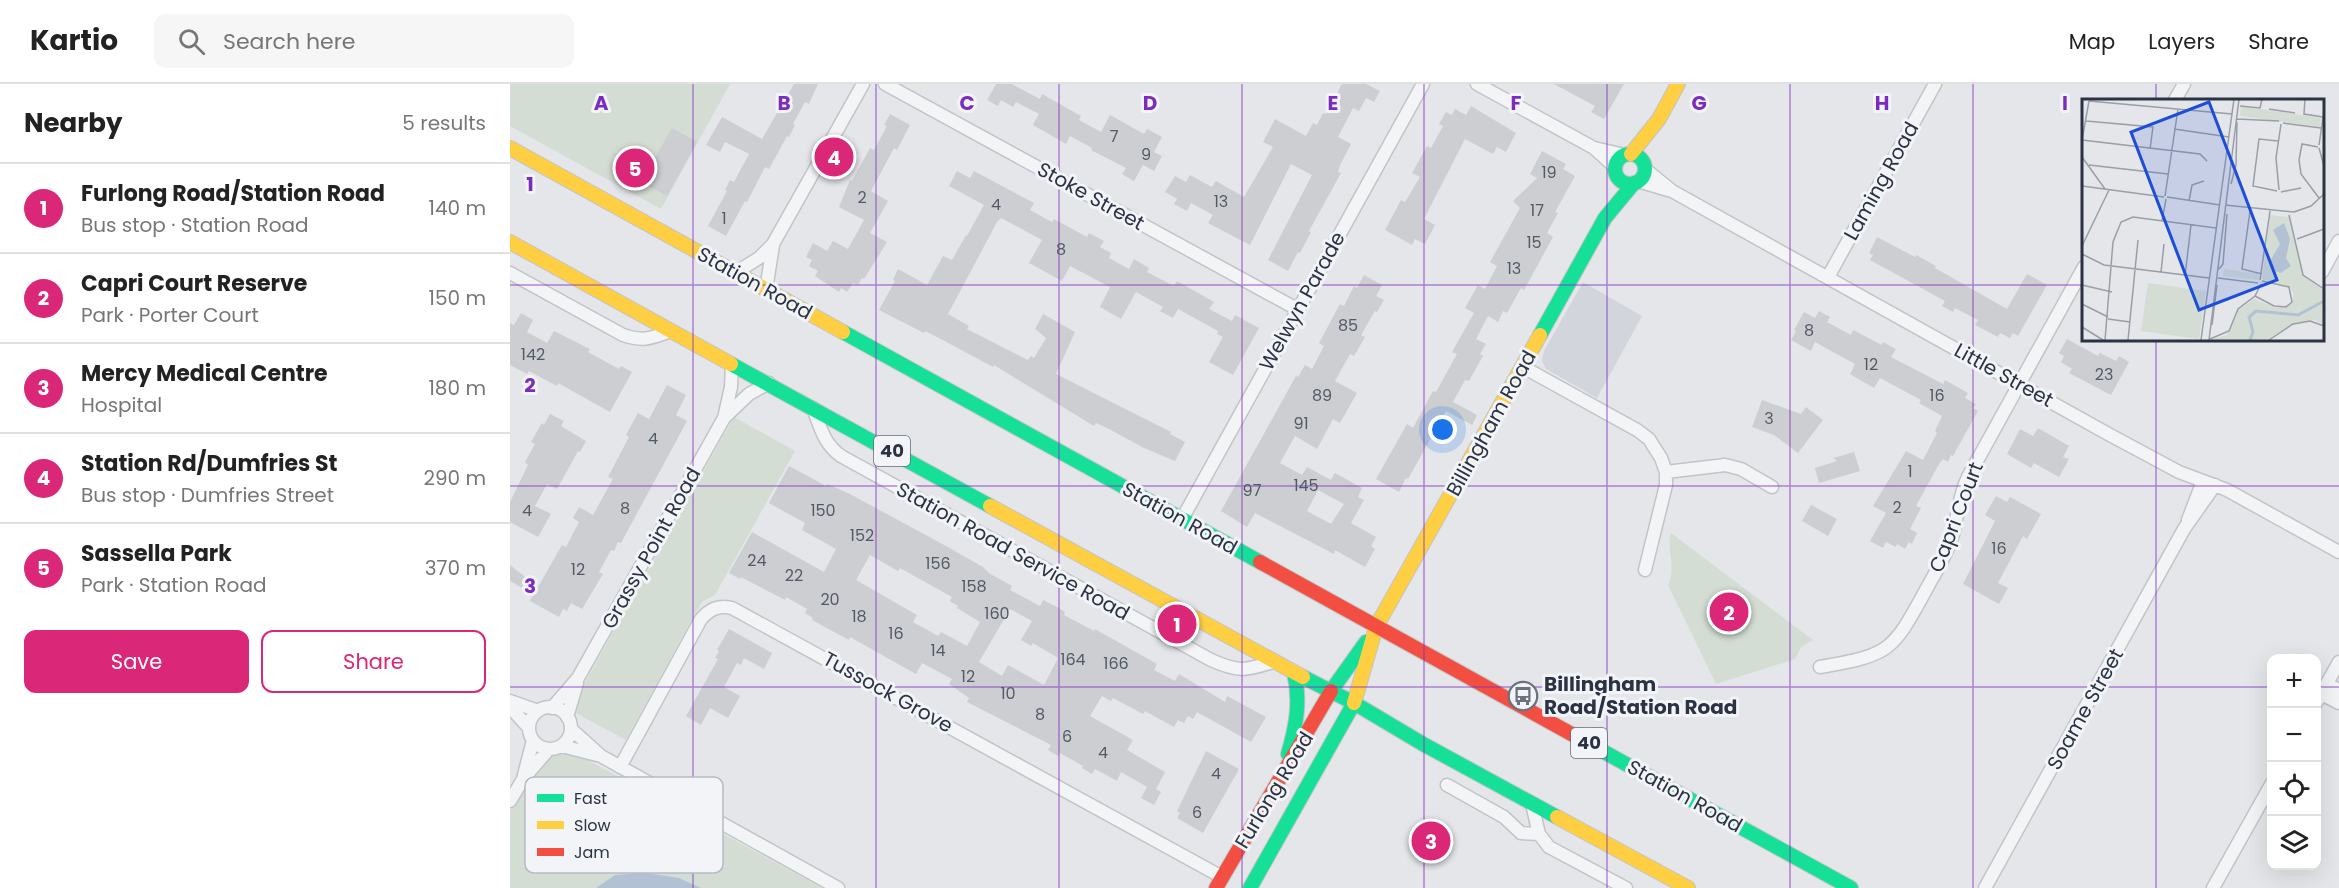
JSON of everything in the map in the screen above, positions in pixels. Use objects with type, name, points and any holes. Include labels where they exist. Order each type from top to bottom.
[{"type":"main road","points":[[1659,119],[1628,154],[1618,160],[1616,172],[1623,181],[1636,182],[1644,175],[1659,119],[1678,84]]},
{"type":"main road","name":"Station Road","points":[[510,148],[1851,888]]},
{"type":"main road","points":[[1628,154],[1637,155],[1645,165]]},
{"type":"main road","name":"Billingham Road","points":[[1605,218],[1616,172]]},
{"type":"main road","name":"Billingham Road","points":[[1376,627],[1605,218],[1636,182]]},
{"type":"main road","name":"40","points":[[510,242],[1688,888]]},
{"type":"main road","name":"Furlong Road","points":[[1219,882],[1331,691],[1376,627]]},
{"type":"main road","name":"Furlong Road","points":[[1250,888],[1354,703],[1376,627]]},
{"type":"main road","points":[[1282,773],[1291,745],[1299,700],[1294,673]]},
{"type":"street","points":[[735,273],[759,258],[773,244],[863,84]]},
{"type":"street","name":"Stoke Street","points":[[885,84],[1297,309]]},
{"type":"street","name":"Welwyn Parade","points":[[1182,519],[1423,84]]},
{"type":"street","points":[[1477,84],[1594,148],[1628,154]]},
{"type":"street","name":"Laming Road","points":[[1828,277],[1935,84]]},
{"type":"street","points":[[2176,99],[2184,84]]},
{"type":"street","points":[[1594,148],[1616,172]]},
{"type":"street","name":"Little Street","points":[[1645,165],[1672,191]]},
{"type":"street","name":"Little Street","points":[[1636,182],[1672,191],[2179,472],[2209,483],[2339,552]]},
{"type":"street","points":[[2324,268],[2339,241]]},
{"type":"street","points":[[766,290],[773,244]]},
{"type":"street","name":"Capri Court","points":[[1820,667],[1867,658],[1888,647],[1904,630],[1950,542],[1963,488],[2082,271]]},
{"type":"street","points":[[510,273],[623,335],[637,340],[671,331]]},
{"type":"street","name":"Grassy Point Road","points":[[552,708],[578,678],[724,418],[731,387],[732,363]]},
{"type":"street","points":[[1523,367],[1637,430],[1656,447],[1666,472],[1666,485],[1645,570]]},
{"type":"street","name":"Grassy Point Road","points":[[724,418],[749,394],[769,383]]},
{"type":"street","name":"Station Road Service Road","points":[[812,407],[829,447],[841,456],[1211,660],[1232,670],[1248,670],[1273,662]]},
{"type":"street","points":[[1666,472],[1725,465],[1741,469],[1772,487]]},
{"type":"street","name":"Soame Street","points":[[1985,888],[2209,483]]},
{"type":"street","name":"Tussock Grove","points":[[620,767],[701,619],[709,610],[717,607],[732,608],[1219,882]]},
{"type":"street","points":[[2322,694],[2339,662]]},
{"type":"street","name":"Grassy Point Road","points":[[567,717],[578,678]]},
{"type":"street","points":[[2322,694],[2339,690]]},
{"type":"street","points":[[2322,694],[2339,703]]},
{"type":"street","points":[[510,701],[538,711],[552,708],[561,710],[567,717],[571,729],[601,756],[638,777]]},
{"type":"street","points":[[510,707],[540,747],[601,756]]},
{"type":"street","points":[[523,778],[532,718],[538,711]]},
{"type":"street","points":[[510,801],[523,778],[568,739],[571,729]]},
{"type":"street","points":[[1447,785],[1504,817],[1521,833],[1539,834]]},
{"type":"street","points":[[2213,888],[2267,790]]},
{"type":"street","points":[[1532,804],[1539,834],[1549,847],[1626,888]]},
{"type":"street","points":[[723,824],[838,888]]},
{"type":"shaded area","points":[[510,84],[730,84],[661,209],[510,126]]},
{"type":"shaded area","points":[[1583,282],[1642,316],[1597,398],[1546,369],[1542,361],[1544,351]]},
{"type":"shaded area","points":[[734,417],[795,451],[715,595],[703,601],[697,610],[626,740],[576,713],[578,695]]},
{"type":"shaded area","points":[[1671,533],[1813,640],[1801,647],[1795,659],[1716,684],[1668,585],[1672,572]]},
{"type":"shaded area","points":[[573,752],[619,777],[528,777],[538,759]]},
{"type":"shaded area","points":[[525,783],[525,873],[723,873],[723,834],[822,888],[510,888],[510,811]]},
{"type":"water","points":[[646,873],[679,878],[701,888],[596,888],[615,875]]},
{"type":"building","points":[[794,84],[818,84],[809,104],[805,102],[789,137],[787,136],[769,169],[765,167],[726,236],[708,226],[727,191],[725,190],[730,180],[734,182],[749,154],[725,142],[720,152],[706,145],[722,117],[762,139]]},
{"type":"building","points":[[996,84],[1012,84],[1040,99],[1042,94],[1081,116],[1079,120],[1101,132],[1110,115],[1144,134],[1147,129],[1162,137],[1154,152],[1162,156],[1154,171],[1143,165],[1134,181],[1122,174],[1126,168],[1091,150],[1092,148],[1070,136],[1066,144],[1033,125],[1039,114],[1016,102],[1013,107],[1001,100],[998,106],[987,100]]},
{"type":"building","points":[[1342,84],[1366,84],[1380,91],[1374,102],[1366,98],[1359,111],[1353,108],[1338,137],[1351,144],[1340,165],[1338,172],[1341,173],[1309,231],[1311,232],[1300,253],[1298,252],[1288,271],[1268,260],[1312,175],[1291,164],[1250,245],[1208,223],[1213,215],[1191,203],[1187,211],[1174,204],[1177,199],[1165,192],[1175,176],[1186,182],[1190,175],[1212,187],[1216,181],[1244,197],[1273,147],[1263,142],[1275,119],[1306,136],[1313,123],[1317,125],[1323,113],[1326,114]]},
{"type":"building","points":[[1554,84],[1624,84],[1604,119],[1591,112],[1595,106]]},
{"type":"building","points":[[1471,106],[1516,133],[1506,152],[1497,147],[1493,154],[1465,139],[1424,219],[1435,225],[1425,244],[1415,239],[1412,245],[1385,230],[1401,200],[1405,202],[1420,177],[1412,173],[1427,146],[1431,148],[1443,126],[1439,124],[1446,112],[1452,115],[1455,109],[1466,115]]},
{"type":"building","points":[[890,114],[910,125],[897,150],[894,148],[871,191],[888,201],[870,233],[887,242],[864,279],[862,278],[858,285],[853,283],[847,292],[841,288],[839,292],[815,276],[818,271],[809,266],[812,260],[806,257],[813,243],[827,251],[833,241],[848,249],[864,220],[839,207],[850,180],[852,181],[870,148],[874,150],[887,126],[884,125]]},
{"type":"building","points":[[672,128],[697,142],[667,196],[641,182]]},
{"type":"building","points":[[1542,151],[1566,164],[1563,169],[1575,176],[1555,212],[1558,213],[1547,233],[1553,237],[1524,290],[1521,288],[1507,313],[1503,311],[1498,322],[1488,316],[1476,339],[1486,344],[1480,354],[1483,356],[1469,381],[1465,380],[1453,402],[1477,415],[1472,425],[1446,411],[1399,492],[1376,479],[1407,424],[1413,428],[1457,354],[1452,352],[1474,313],[1465,308],[1478,285],[1485,289],[1497,266],[1490,262],[1520,208],[1513,201],[1537,178],[1530,174]]},
{"type":"building","points":[[957,171],[970,178],[974,171],[1034,203],[1030,210],[1052,222],[1054,219],[1087,237],[1089,233],[1104,241],[1100,247],[1111,253],[1109,258],[1129,269],[1134,259],[1149,268],[1147,272],[1174,286],[1177,281],[1214,302],[1209,309],[1232,321],[1235,315],[1259,328],[1233,375],[1209,362],[1223,337],[1217,334],[1218,331],[1178,309],[1173,318],[1160,311],[1163,307],[1136,292],[1121,319],[1100,307],[1110,287],[1070,266],[1062,281],[1029,263],[1042,240],[1001,218],[997,222],[948,314],[969,326],[967,329],[1028,360],[1031,356],[1034,358],[1046,338],[1035,329],[1043,314],[1075,332],[1056,374],[1171,432],[1170,434],[1185,442],[1175,461],[1096,423],[1094,426],[994,365],[993,367],[879,310],[895,281],[893,280],[898,269],[927,285],[943,256],[952,260],[967,236],[984,205],[949,186]]},
{"type":"building","points":[[1877,237],[1936,266],[1935,268],[2007,309],[2027,274],[2047,285],[2018,336],[2013,333],[2010,338],[2000,333],[1998,337],[1975,325],[1978,320],[1955,308],[1953,312],[1942,306],[1945,301],[1870,260],[1873,255],[1869,253]]},
{"type":"building","points":[[1364,275],[1382,285],[1376,296],[1384,300],[1361,335],[1365,337],[1354,356],[1350,354],[1335,381],[1357,393],[1340,423],[1333,419],[1317,449],[1295,436],[1280,463],[1302,475],[1307,467],[1331,480],[1335,473],[1362,488],[1358,497],[1364,500],[1351,523],[1376,537],[1371,546],[1375,549],[1365,567],[1335,550],[1334,554],[1255,513],[1247,527],[1221,511],[1296,376],[1298,377],[1305,365],[1312,369],[1324,346],[1319,343],[1340,304],[1344,306],[1354,286],[1357,288]],"holes":[[[1318,490],[1344,504],[1331,524],[1307,511]]]},
{"type":"building","points":[[1819,311],[1830,317],[1827,322],[1851,335],[1853,330],[1882,345],[1883,342],[1896,349],[1891,357],[1943,384],[1945,380],[1968,393],[1965,398],[1976,404],[1973,408],[1978,411],[1953,456],[1951,455],[1948,462],[1943,459],[1939,464],[1916,506],[1921,508],[1910,529],[1917,533],[1912,544],[1909,542],[1905,549],[1897,544],[1896,547],[1886,542],[1883,548],[1870,541],[1886,513],[1873,506],[1906,451],[1923,460],[1937,433],[1935,431],[1942,416],[1919,403],[1921,400],[1880,378],[1874,388],[1850,374],[1855,364],[1815,342],[1811,351],[1791,340],[1804,312],[1815,318]]},
{"type":"building","points":[[521,313],[533,320],[527,332],[547,343],[554,331],[590,349],[588,352],[619,369],[621,366],[632,372],[610,412],[558,383],[557,386],[529,371],[527,374],[510,365],[510,323],[514,325]]},
{"type":"building","points":[[2067,339],[2098,356],[2100,353],[2116,361],[2119,356],[2129,362],[2111,395],[2069,373],[2072,369],[2061,362],[2064,356],[2059,353]]},
{"type":"building","points":[[667,385],[686,395],[676,415],[687,421],[621,543],[618,542],[614,551],[611,550],[599,572],[603,574],[582,609],[571,603],[567,611],[563,609],[559,617],[530,601],[533,594],[510,581],[510,565],[538,587],[562,545],[566,547],[579,522],[573,518],[579,507],[593,515],[613,479],[608,477],[629,437],[626,435],[638,413],[649,419]]},
{"type":"building","points":[[1762,400],[1801,414],[1806,407],[1823,420],[1798,453],[1774,435],[1752,427]]},
{"type":"building","points":[[550,414],[564,421],[561,426],[586,441],[557,489],[547,484],[535,506],[551,514],[538,537],[510,522],[510,502],[528,465],[525,462],[535,444],[531,442]]},
{"type":"building","points":[[2038,428],[2069,446],[2063,457],[2069,459],[2059,477],[2034,463],[2031,468],[2007,454],[2020,429],[2033,436]]},
{"type":"building","points":[[1854,452],[1860,471],[1819,483],[1815,468],[1837,461],[1833,458]]},
{"type":"building","points":[[789,466],[826,486],[827,484],[848,493],[946,546],[1012,586],[1010,590],[1040,606],[1043,600],[1059,608],[1065,612],[1064,615],[1094,631],[1095,629],[1157,664],[1154,670],[1175,681],[1179,674],[1225,702],[1227,696],[1266,717],[1251,742],[1197,712],[1193,719],[1188,716],[1184,723],[1178,720],[1174,727],[1145,711],[1143,714],[1113,698],[1111,701],[1102,696],[1090,716],[1133,740],[1127,750],[1165,772],[1156,789],[1161,792],[1154,805],[1141,798],[1147,787],[1121,772],[1117,781],[1095,769],[1092,774],[1060,753],[1058,756],[1048,750],[1051,745],[967,702],[969,698],[949,684],[952,679],[922,663],[916,674],[850,637],[849,640],[812,620],[813,618],[805,613],[807,609],[786,597],[785,600],[729,573],[752,532],[824,572],[836,549],[802,530],[805,523],[769,503]],"holes":[[[870,555],[898,571],[900,568],[952,597],[950,601],[958,606],[957,608],[980,622],[967,646],[941,632],[938,636],[913,622],[917,615],[856,580]],[[1010,609],[1032,621],[1021,640],[1031,646],[1033,643],[1058,658],[1044,685],[1008,665],[1002,676],[979,662]]]},
{"type":"building","points":[[1996,496],[2007,502],[2010,497],[2041,514],[2027,539],[2023,536],[1998,583],[2008,588],[1999,604],[1963,584],[1995,521],[1985,515]]},
{"type":"building","points":[[1811,505],[1837,519],[1828,536],[1802,521]]},
{"type":"building","points":[[729,629],[772,653],[764,669],[744,658],[741,665],[737,663],[724,687],[740,696],[728,718],[710,708],[701,725],[686,716],[718,659],[715,658],[719,651],[717,650]]},
{"type":"building","points":[[1206,751],[1239,769],[1203,833],[1177,818],[1180,813],[1177,811]]},
{"type":"traffic: fast","points":[[1630,154],[1636,155],[1644,163],[1645,169],[1644,175],[1636,183],[1630,184],[1624,183],[1616,175],[1615,169],[1616,163],[1624,155],[1630,154]]},
{"type":"traffic: fast","points":[[1540,335],[1605,218],[1634,183]]},
{"type":"traffic: fast","points":[[843,332],[1260,562]]},
{"type":"traffic: fast","points":[[731,364],[990,506]]},
{"type":"traffic: fast","points":[[1331,691],[1366,642]]},
{"type":"traffic: fast","points":[[1288,754],[1297,714],[1294,673]]},
{"type":"traffic: fast","points":[[1303,677],[1354,703],[1423,744],[1557,817]]},
{"type":"traffic: fast","points":[[1250,888],[1354,703]]},
{"type":"traffic: fast","points":[[1586,742],[1851,888]]},
{"type":"traffic: slow","points":[[1631,154],[1659,119],[1678,84]]},
{"type":"traffic: slow","points":[[510,148],[843,332]]},
{"type":"traffic: slow","points":[[510,242],[731,364]]},
{"type":"traffic: slow","points":[[1376,627],[1540,335]]},
{"type":"traffic: slow","points":[[990,506],[1303,677]]},
{"type":"traffic: slow","points":[[1354,703],[1376,627]]},
{"type":"traffic: slow","points":[[1557,817],[1688,888]]},
{"type":"traffic: jam","points":[[1260,562],[1586,742]]},
{"type":"traffic: jam","points":[[1216,888],[1331,691]]},
{"type":"place","name":"Station Rd/Dumfries St","points":[[834,157]]},
{"type":"place","name":"Sassella Park","points":[[635,168]]},
{"type":"place","name":"Capri Court Reserve","points":[[1729,612]]},
{"type":"place","name":"Furlong Road/Station Road","points":[[1177,624]]},
{"type":"place","name":"Billingham Road/Station Road","points":[[1523,696]]},
{"type":"place","name":"Mercy Medical Centre","points":[[1431,841]]}]
